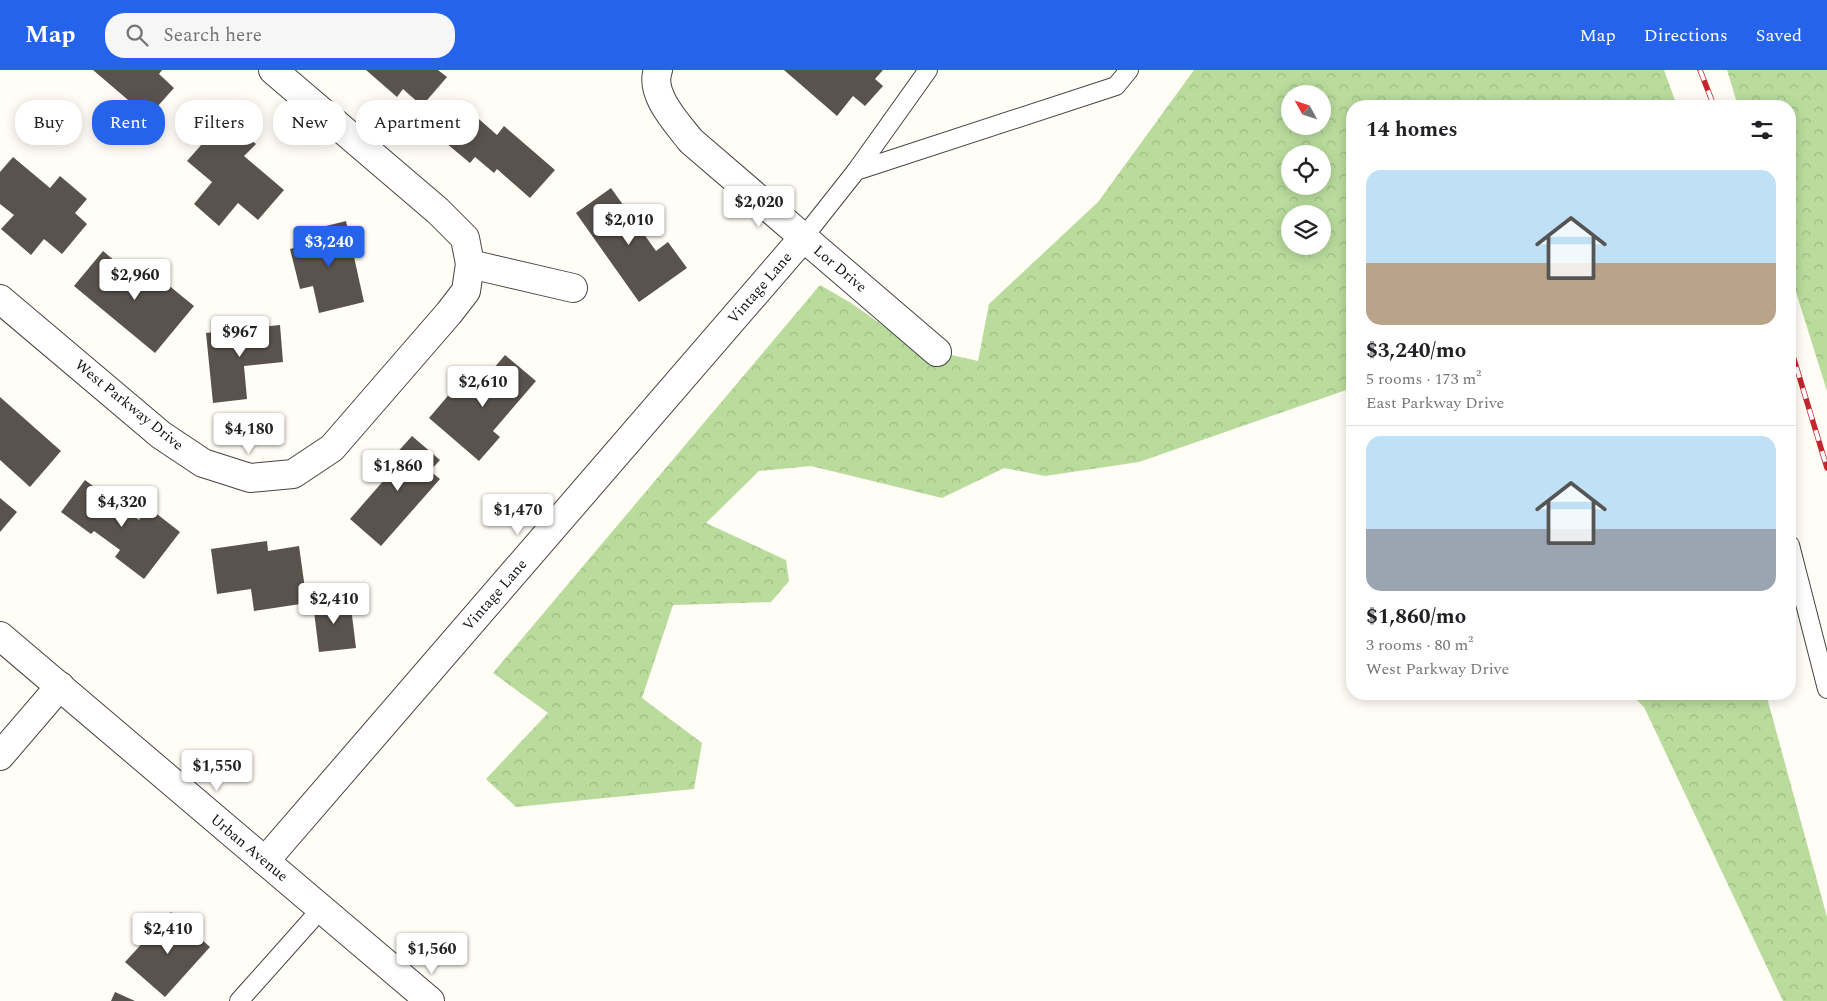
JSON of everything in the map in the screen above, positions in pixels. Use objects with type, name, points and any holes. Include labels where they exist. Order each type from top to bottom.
[{"type":"street","points":[[273,70],[438,211],[464,238],[470,264],[573,288]]},
{"type":"street","name":"Lor Drive","points":[[658,70],[656,76],[662,102],[691,141],[937,352]]},
{"type":"street","name":"Vintage Lane","points":[[265,862],[804,238]]},
{"type":"street","name":"West Parkway Drive","points":[[0,299],[161,434],[203,463],[250,478],[293,474],[332,448],[455,306],[466,290],[470,264]]},
{"type":"street","name":"Urban Avenue","points":[[0,636],[430,1001]]},
{"type":"street","points":[[0,756],[60,686]]},
{"type":"lane","points":[[804,238],[856,171],[928,70]]},
{"type":"lane","points":[[856,171],[1116,86],[1130,70]]},
{"type":"lane","points":[[1796,568],[1827,689]]},
{"type":"lane","points":[[239,1001],[321,909]]},
{"type":"green space","points":[[1194,70],[1664,70],[1675,100],[1346,100],[1346,390],[1139,462],[1045,476],[1004,468],[942,498],[811,466],[759,471],[706,523],[786,560],[789,581],[771,602],[673,605],[642,698],[702,743],[694,789],[516,807],[486,779],[548,713],[493,673],[820,285],[851,303],[912,346],[978,361],[989,304],[1098,202]]},
{"type":"green space","points":[[1727,70],[1827,70],[1827,391],[1796,292],[1796,100],[1736,100]]},
{"type":"green space","points":[[1637,700],[1768,700],[1827,917],[1827,1001],[1783,1001],[1644,707]]},
{"type":"building","points":[[93,70],[162,70],[159,74],[174,88],[163,100],[128,100]]},
{"type":"building","points":[[366,70],[438,70],[447,77],[427,100],[415,100],[403,89],[397,97]]},
{"type":"building","points":[[784,70],[883,70],[875,79],[883,86],[865,106],[853,96],[837,116]]},
{"type":"building","points":[[479,119],[497,135],[504,126],[555,170],[530,198],[497,169],[494,173],[475,157],[470,163],[448,145],[479,145]]},
{"type":"building","points":[[201,145],[255,145],[244,156],[284,190],[258,220],[238,203],[219,226],[194,204],[212,182],[187,161]]},
{"type":"building","points":[[13,157],[50,188],[60,176],[87,199],[75,213],[87,224],[62,254],[44,239],[31,255],[1,229],[14,215],[0,204],[0,172]]},
{"type":"building","points":[[611,188],[656,251],[668,242],[687,268],[639,302],[576,213]]},
{"type":"building","points":[[346,221],[364,302],[319,313],[313,286],[300,289],[290,249],[309,244],[306,231]]},
{"type":"building","points":[[103,251],[146,287],[156,275],[194,306],[155,353],[74,286]]},
{"type":"building","points":[[280,325],[283,362],[244,366],[247,399],[213,403],[206,333]]},
{"type":"building","points":[[505,355],[536,381],[493,431],[500,437],[479,461],[429,418],[458,384],[471,395]]},
{"type":"building","points":[[0,397],[61,451],[30,487],[0,460]]},
{"type":"building","points":[[412,436],[440,460],[430,471],[440,479],[381,546],[350,519],[392,471],[385,466]]},
{"type":"building","points":[[85,480],[139,520],[148,507],[180,532],[144,579],[115,557],[120,550],[94,531],[91,534],[61,512]]},
{"type":"building","points":[[0,498],[17,512],[0,532]]},
{"type":"building","points":[[267,541],[268,551],[299,546],[307,603],[254,611],[251,589],[217,594],[211,549]]},
{"type":"building","points":[[350,599],[356,648],[319,652],[313,603]]},
{"type":"building","points":[[171,912],[210,947],[165,997],[125,962]]},
{"type":"building","points":[[115,992],[135,1001],[111,1001]]},
{"type":"railway","points":[[1700,70],[1712,100]]},
{"type":"railway","points":[[1796,366],[1827,468]]}]
